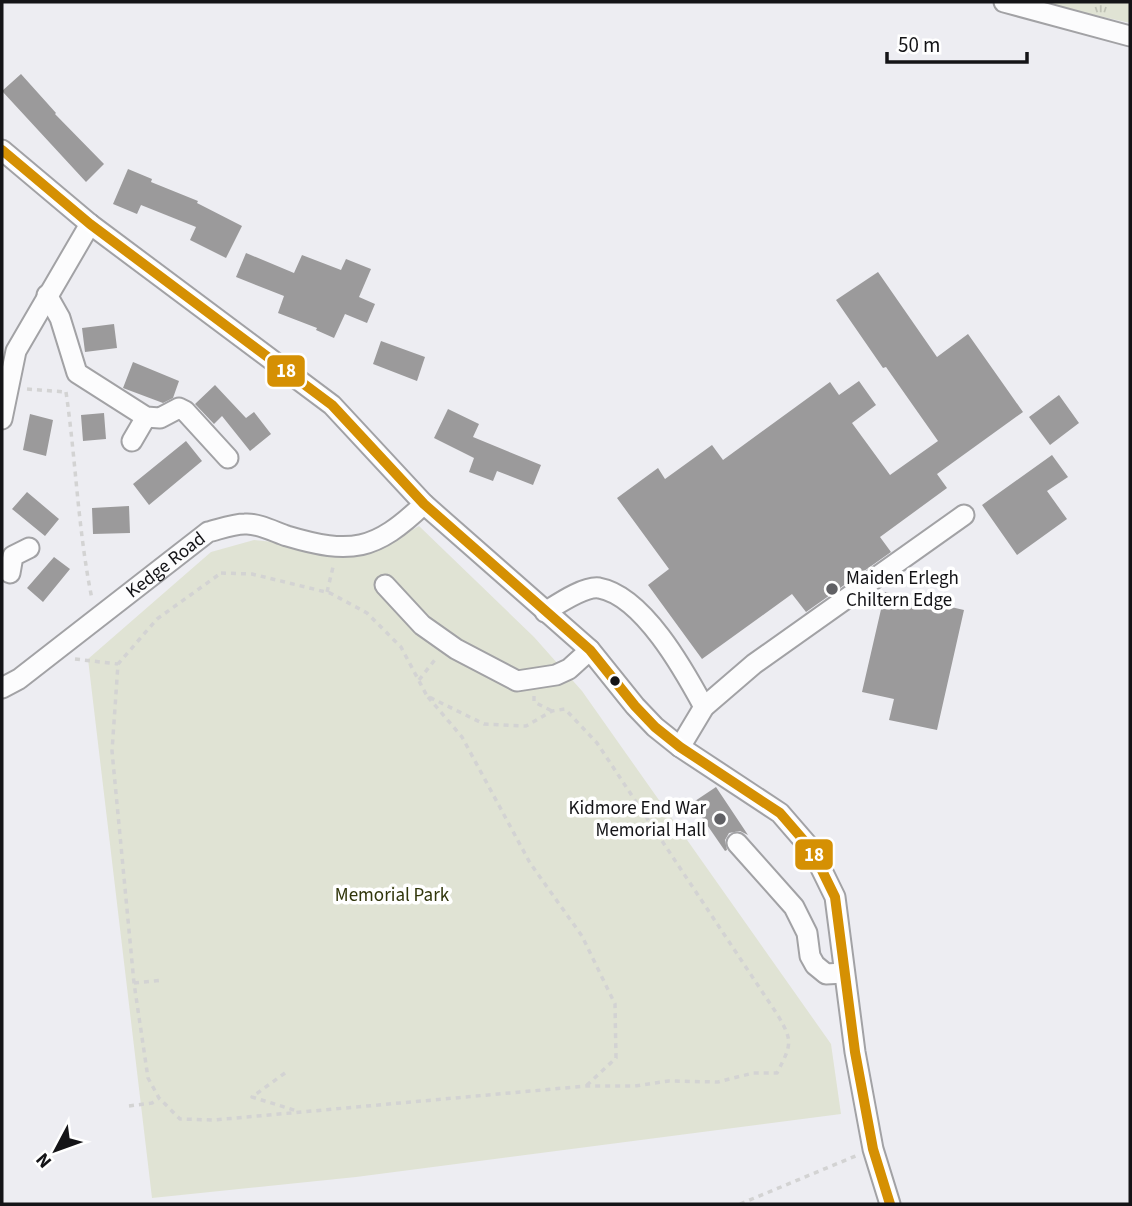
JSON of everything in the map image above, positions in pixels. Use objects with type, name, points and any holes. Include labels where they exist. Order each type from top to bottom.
[{"type":"street","points":[[1004,2],[1130,36]]},
{"type":"street","points":[[2,150],[90,223],[332,405],[424,504],[590,650],[655,727],[680,747],[780,813],[812,850],[835,897],[844,973],[873,1149],[890,1204]]},
{"type":"street","points":[[2,419],[8,387],[9,351],[47,295],[90,223]]},
{"type":"street","points":[[47,295],[60,318],[77,373],[153,418]]},
{"type":"street","points":[[132,441],[153,418],[179,408],[185,411],[228,458]]},
{"type":"street","name":"Kedge Road","points":[[2,688],[19,679],[208,532],[247,524],[318,545],[352,547],[378,541],[402,525],[424,504]]},
{"type":"street","points":[[680,747],[704,707],[754,664],[964,515]]},
{"type":"street","points":[[385,585],[422,625],[449,644],[516,681],[556,675],[569,669],[590,650]]},
{"type":"street","points":[[545,612],[571,596],[597,587],[617,595],[639,610],[689,680],[704,707]]},
{"type":"street","points":[[737,842],[794,907],[807,933],[810,956],[815,965],[826,974],[844,973]]},
{"type":"path","points":[[77,373],[66,392],[85,565],[96,620]]},
{"type":"path","points":[[8,387],[66,392]]},
{"type":"path","points":[[327,592],[338,546]]},
{"type":"path","points":[[427,696],[484,724],[526,726],[552,711],[565,709],[597,743],[761,987],[789,1034],[788,1050],[777,1073],[753,1073],[718,1082],[586,1086],[214,1121],[180,1119],[159,1098],[148,1078],[134,983],[112,751],[118,663],[157,619],[221,573],[252,574],[327,592],[367,613],[401,647],[427,696],[462,737],[530,863],[582,936],[615,1004],[616,1058],[586,1086]]},
{"type":"path","points":[[419,680],[449,644]]},
{"type":"path","points":[[54,652],[57,658],[118,663]]},
{"type":"path","points":[[134,983],[163,980]]},
{"type":"path","points":[[285,1073],[252,1097],[299,1112]]},
{"type":"path","points":[[129,1106],[152,1103],[159,1098]]},
{"type":"path","points":[[740,1204],[873,1149]]},
{"type":"green space","points":[[1037,2],[1130,2],[1130,23]]},
{"type":"green space","name":"Memorial Park","points":[[419,526],[534,637],[582,691],[831,1044],[841,1114],[356,1177],[152,1198],[88,659],[211,552],[254,540],[374,552]]},
{"type":"building","points":[[21,74],[55,114],[104,164],[86,182],[2,91]]},
{"type":"building","points":[[128,169],[152,179],[151,182],[198,201],[197,203],[242,226],[226,258],[190,240],[196,227],[141,205],[137,214],[113,204]]},
{"type":"building","points":[[246,253],[294,273],[302,255],[341,270],[346,259],[371,269],[359,297],[375,304],[367,323],[345,314],[334,338],[316,330],[317,328],[278,313],[284,296],[236,277]]},
{"type":"building","points":[[878,272],[937,357],[968,334],[1023,412],[937,474],[947,488],[880,537],[891,552],[806,612],[792,594],[702,659],[648,585],[669,569],[617,498],[658,468],[665,479],[712,445],[723,460],[830,382],[839,395],[859,381],[876,405],[852,423],[890,475],[938,441],[836,300]]},
{"type":"building","points":[[114,324],[117,348],[85,352],[82,328]]},
{"type":"building","points":[[381,341],[425,357],[417,381],[373,364]]},
{"type":"building","points":[[133,362],[179,381],[173,398],[163,403],[123,388]]},
{"type":"building","points":[[215,385],[246,418],[254,412],[271,434],[250,451],[222,416],[214,424],[195,404]]},
{"type":"building","points":[[1059,395],[1079,423],[1050,445],[1029,417]]},
{"type":"building","points":[[448,409],[479,424],[473,437],[541,465],[533,485],[497,471],[493,481],[469,472],[474,458],[434,438]]},
{"type":"building","points":[[104,413],[106,439],[83,441],[81,415]]},
{"type":"building","points":[[30,414],[53,420],[46,456],[23,450]]},
{"type":"building","points":[[186,441],[202,461],[149,505],[133,484]]},
{"type":"building","points":[[1052,455],[1068,477],[1047,491],[1067,519],[1017,555],[982,505]]},
{"type":"building","points":[[27,492],[59,519],[45,536],[12,509]]},
{"type":"building","points":[[129,506],[130,533],[93,534],[92,508]]},
{"type":"building","points":[[54,557],[70,569],[43,602],[27,588]]},
{"type":"building","points":[[885,592],[964,610],[937,730],[889,720],[894,699],[862,692]]},
{"type":"building","name":"Kidmore End War Memorial Hall","points":[[716,787],[748,835],[740,831],[729,833],[725,840],[725,851],[692,803]]},
{"type":"transit line","name":"18","points":[[2,150],[90,224],[332,405],[424,504],[590,650],[655,727],[680,747],[780,813],[812,850],[835,897],[855,1052],[873,1149],[890,1204]]},
{"type":"place","name":"Maiden Erlegh Chiltern Edge","points":[[832,589]]},
{"type":"place","name":"Kidmore End War Memorial Hall","points":[[720,819]]}]
